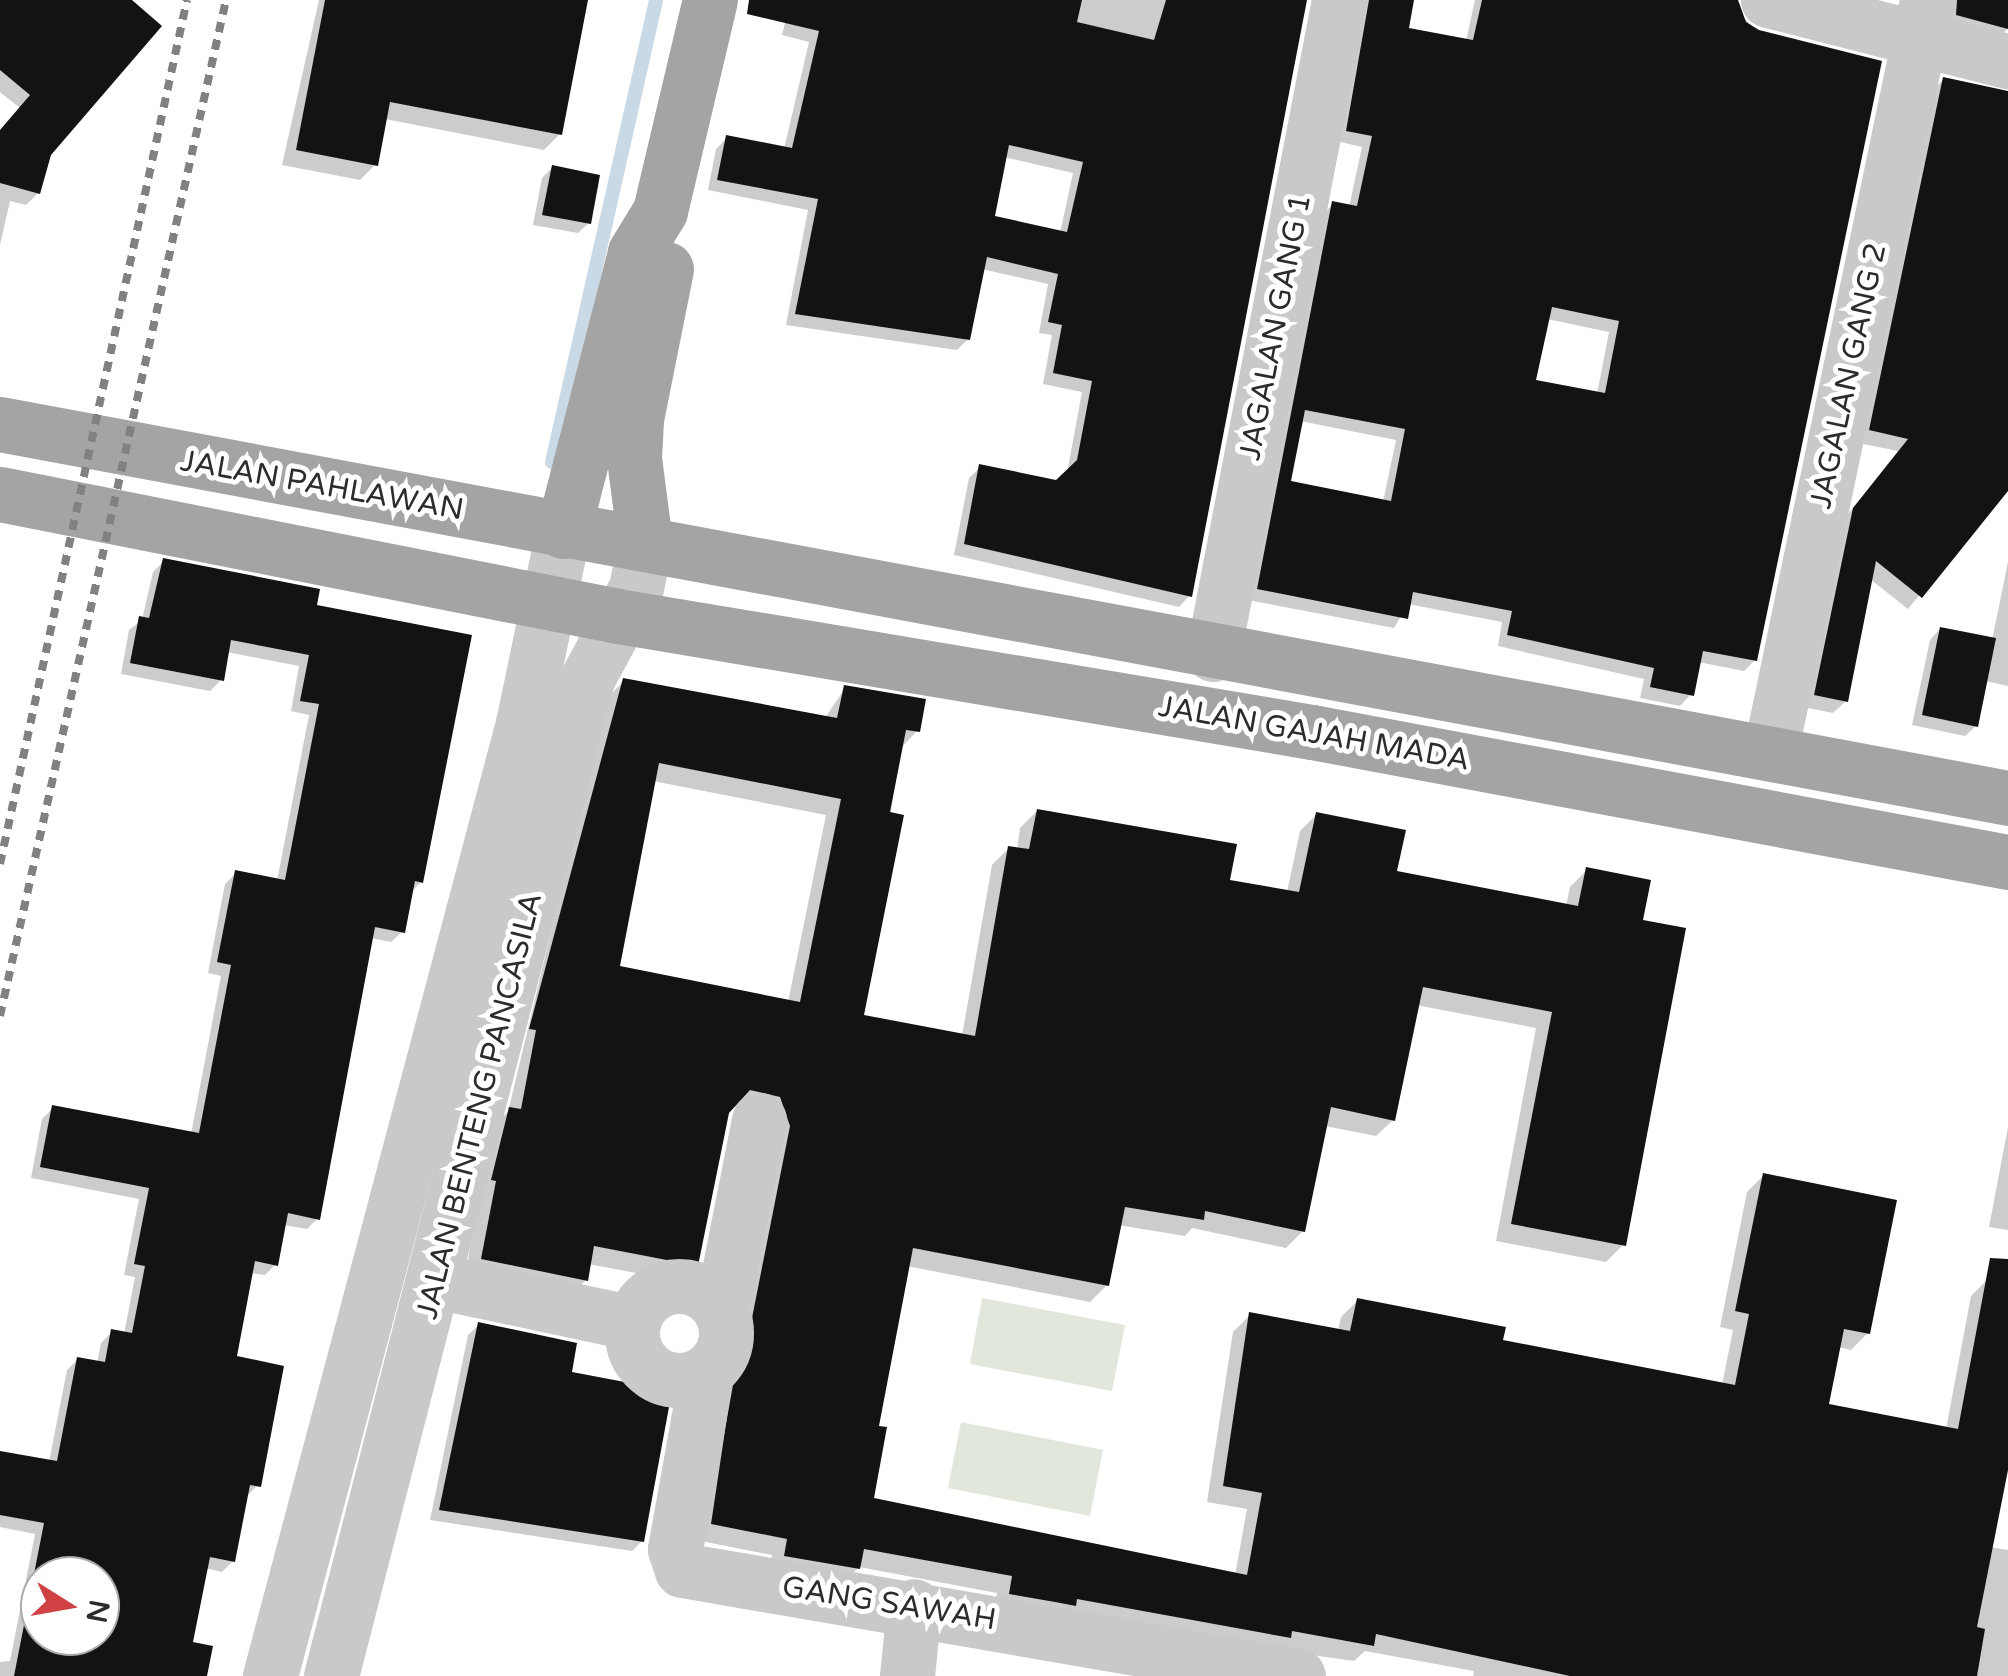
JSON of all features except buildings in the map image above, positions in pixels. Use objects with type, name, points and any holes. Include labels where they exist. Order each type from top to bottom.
[{"type":"main road","points":[[563,531],[635,252],[660,212],[710,0]]},
{"type":"main road","points":[[645,543],[634,458],[668,258],[660,212]]},
{"type":"main road","points":[[14,426],[7,496],[618,616]]},
{"type":"main road","name":"JALAN PAHLAWAN","points":[[14,426],[563,531],[645,543]]},
{"type":"main road","name":"JALAN GAJAH MADA","points":[[645,543],[726,564],[2008,798]]},
{"type":"main road","name":"JALAN GAJAH MADA","points":[[618,616],[1312,732],[2008,862]]},
{"type":"street","name":"JAGALAN GANG 1","points":[[1214,654],[1339,0]]},
{"type":"street","points":[[1768,0],[1923,19],[2008,61]]},
{"type":"street","name":"JAGALAN GANG 2","points":[[1770,753],[1923,19]]},
{"type":"street","name":"JALAN BENTENG PANCASILA","points":[[270,1676],[523,723],[563,531]]},
{"type":"street","name":"JALAN BENTENG PANCASILA","points":[[331,1676],[436,1281],[586,679],[636,588],[645,543]]},
{"type":"street","points":[[720,1312],[697,1289],[665,1287],[650,1295],[633,1323],[637,1355],[660,1376],[676,1380],[707,1370],[724,1344],[720,1312],[758,1120]]},
{"type":"street","points":[[436,1281],[633,1323]]},
{"type":"street","name":"GANG SAWAH","points":[[707,1370],[674,1548],[682,1570],[914,1606],[1298,1676]]},
{"type":"street","points":[[328,1460],[386,1472]]},
{"type":"street","points":[[907,1676],[914,1606]]},
{"type":"shaded area","points":[[982,1298],[1125,1325],[1112,1391],[970,1364]]},
{"type":"shaded area","points":[[961,1422],[1103,1450],[1090,1516],[948,1488]]},
{"type":"waterway","points":[[552,462],[656,0]]},
{"type":"railway","points":[[0,864],[187,0]]},
{"type":"railway","points":[[0,1016],[226,0]]}]
